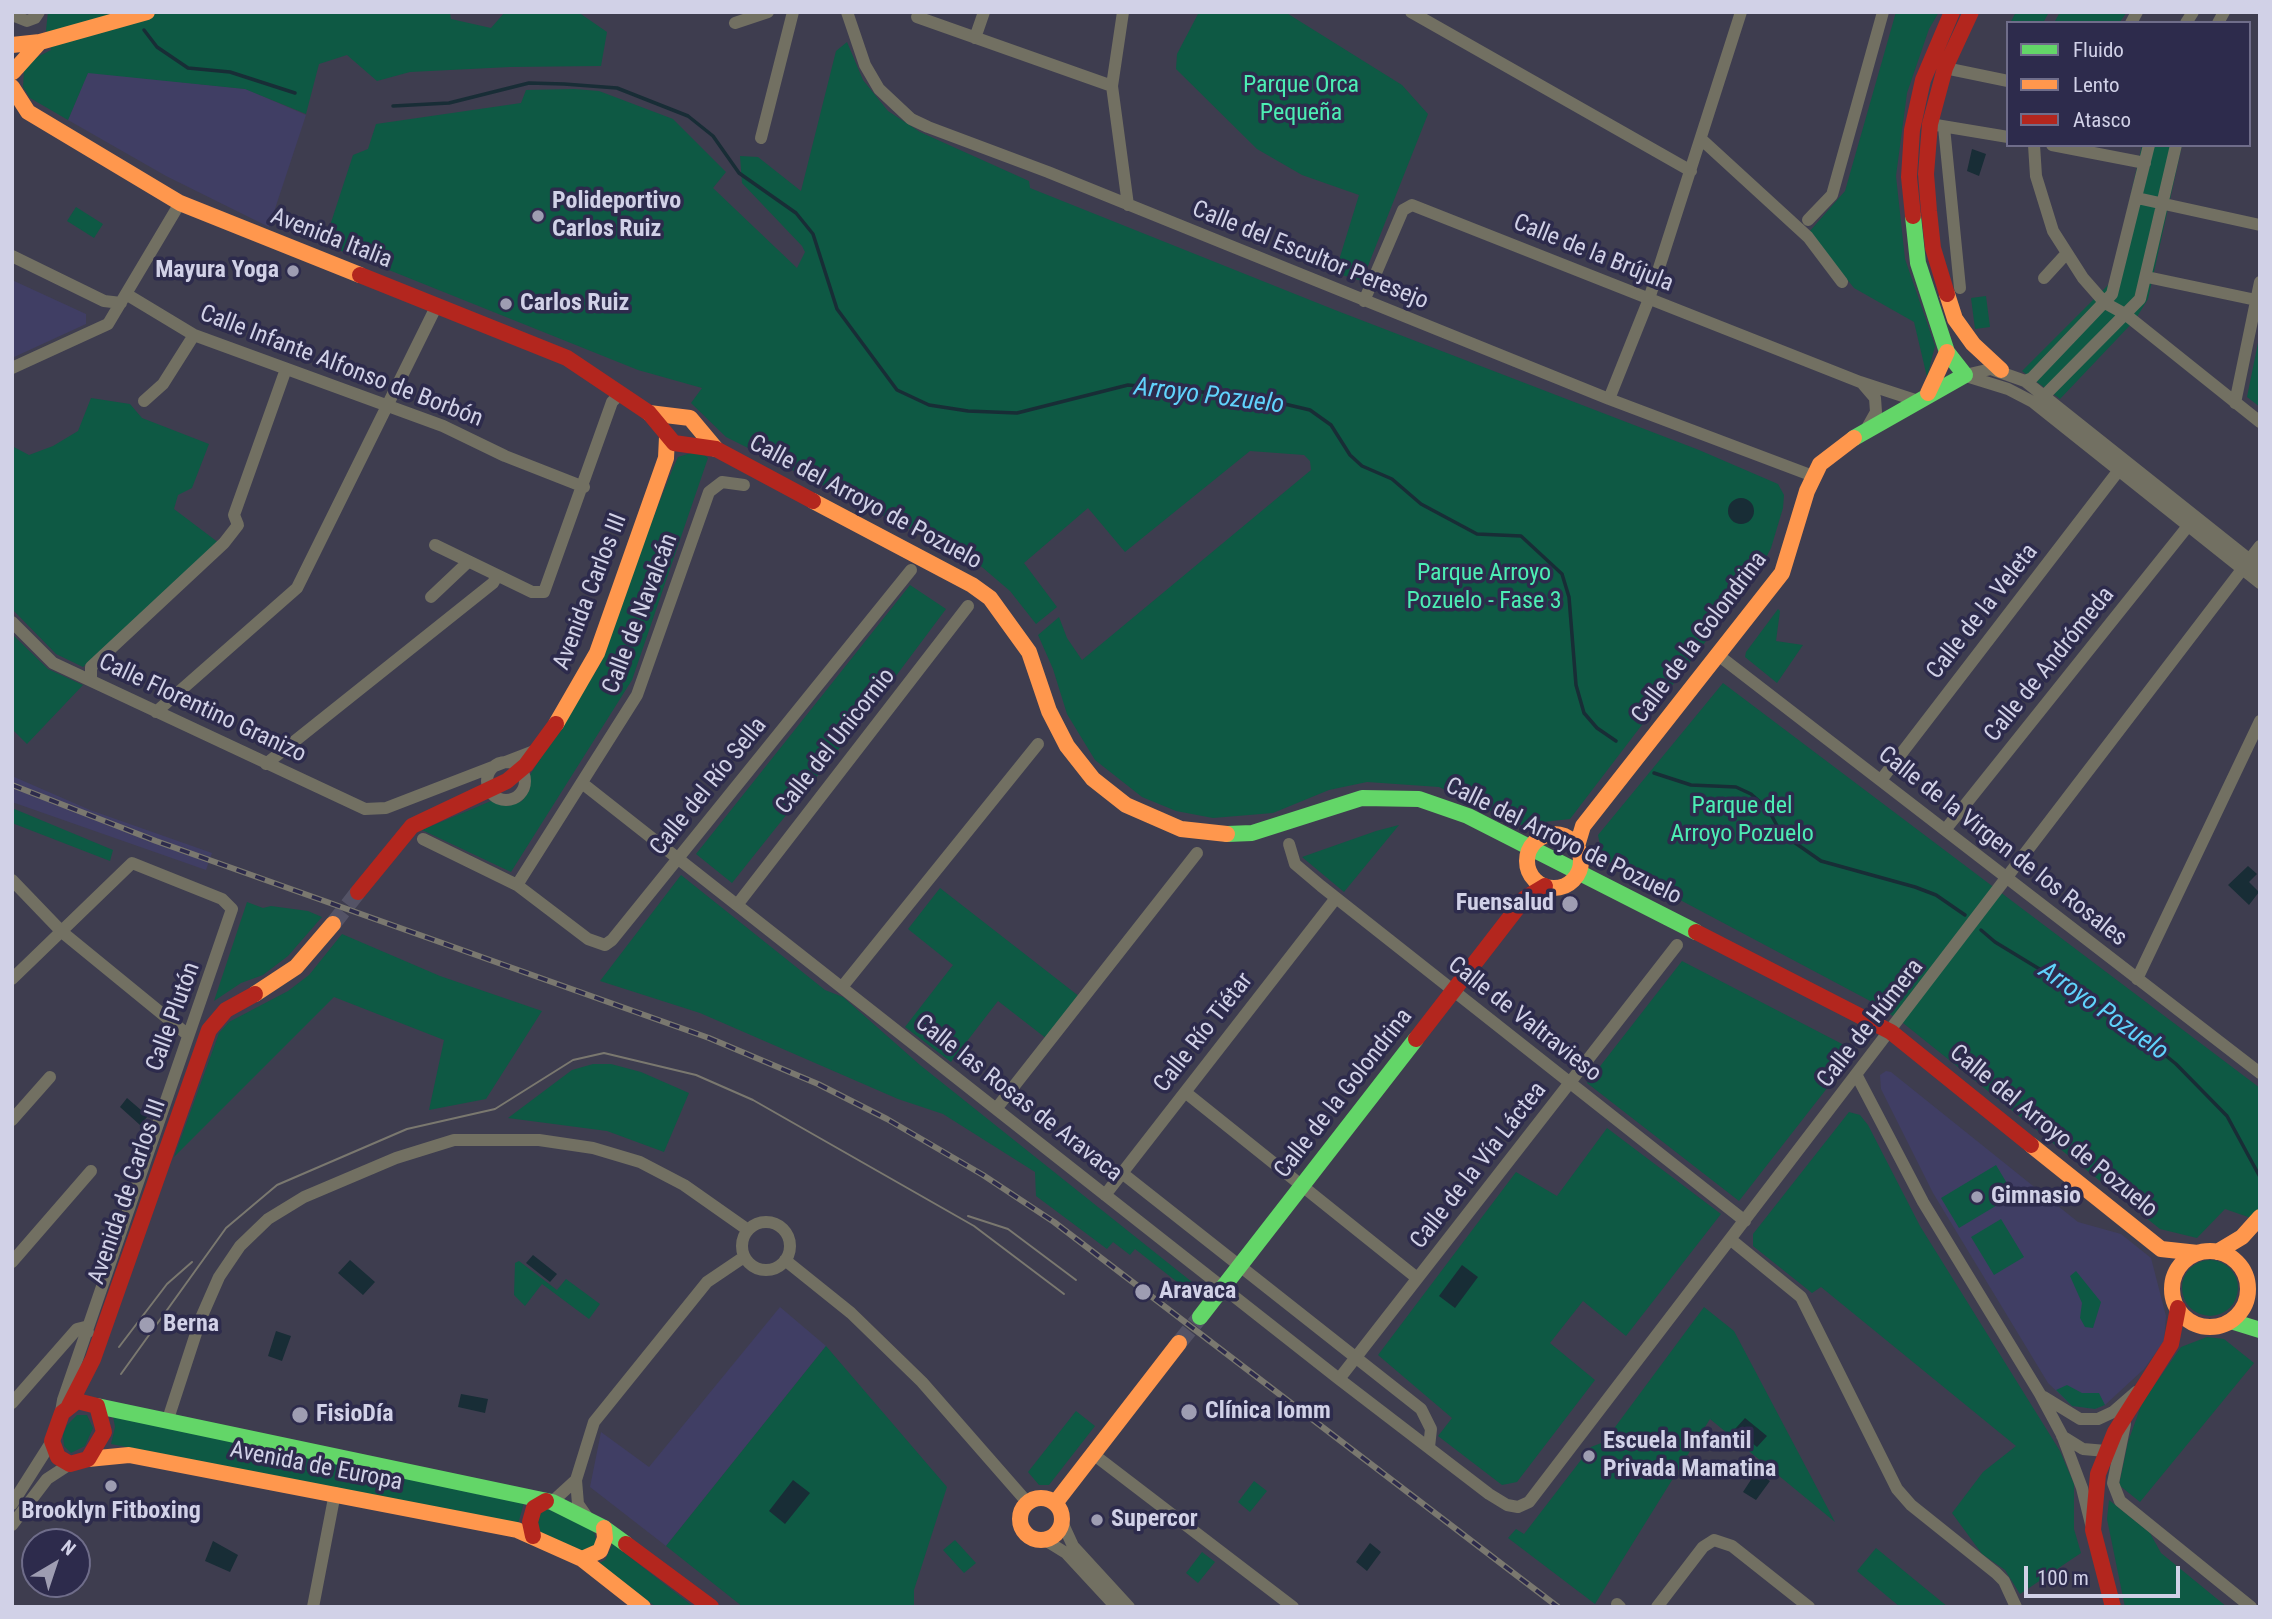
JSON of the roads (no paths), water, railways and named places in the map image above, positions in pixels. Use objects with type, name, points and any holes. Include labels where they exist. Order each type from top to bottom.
[{"type":"street","points":[[12,15],[27,21],[35,18],[39,12]]},
{"type":"street","points":[[12,45],[40,42],[147,12]]},
{"type":"street","points":[[734,23],[768,12]]},
{"type":"street","points":[[761,138],[793,12]]},
{"type":"street","name":"Calle del Escultor Peresejo","points":[[847,12],[870,76],[892,104],[911,119],[1609,399],[1813,476]]},
{"type":"street","points":[[975,38],[984,12]]},
{"type":"street","points":[[1122,12],[1112,86],[1121,173],[1128,205]]},
{"type":"street","points":[[1609,399],[1649,299],[1741,12]]},
{"type":"street","points":[[1808,220],[1832,195],[1883,12]]},
{"type":"street","points":[[1952,12],[1923,80],[1912,130],[1909,177],[1918,263],[1947,352],[1968,376],[2033,402],[2188,526],[2252,566]]},
{"type":"street","points":[[1971,12],[1945,68],[1937,125],[1926,174],[1928,211],[1943,286],[1955,319],[1992,367],[2025,381],[2045,395],[2252,566],[2260,583]]},
{"type":"street","points":[[1414,13],[1691,172]]},
{"type":"street","points":[[917,18],[1112,86]]},
{"type":"street","points":[[12,72],[40,42]]},
{"type":"street","points":[[1945,68],[2006,81]]},
{"type":"street","name":"Avenida Italia","points":[[12,87],[28,112],[180,203],[567,358],[616,398],[649,413],[666,428]]},
{"type":"street","points":[[12,105],[28,112]]},
{"type":"street","points":[[1937,125],[2006,138]]},
{"type":"street","points":[[1937,125],[1961,288]]},
{"type":"street","points":[[1701,139],[1808,237],[1842,282]]},
{"type":"street","points":[[2034,147],[2042,195],[2053,231],[2066,254],[2105,303],[2125,314],[2260,422]]},
{"type":"street","points":[[2062,147],[2145,163]]},
{"type":"street","points":[[2025,381],[2032,378],[2112,294],[2149,147]]},
{"type":"street","points":[[2033,402],[2045,395],[2140,299],[2176,147]]},
{"type":"street","points":[[1102,195],[1121,173]]},
{"type":"street","points":[[2137,198],[2162,206],[2260,225]]},
{"type":"street","points":[[12,369],[107,324],[180,203]]},
{"type":"street","name":"Calle de la Brújula","points":[[1364,300],[1403,210],[1412,205],[1860,382],[1922,397]]},
{"type":"street","points":[[2044,278],[2066,254]]},
{"type":"street","name":"Calle Infante Alfonso de Borbón","points":[[12,256],[104,301],[123,298],[194,335],[443,426],[505,456],[584,486]]},
{"type":"street","points":[[2147,277],[2256,300]]},
{"type":"street","points":[[2235,403],[2260,282]]},
{"type":"street","points":[[156,712],[297,588],[437,305]]},
{"type":"street","points":[[144,401],[163,384],[194,335]]},
{"type":"street","points":[[1922,397],[1947,352]]},
{"type":"street","name":"Calle de la Golondrina","points":[[1577,846],[1583,826],[1782,573],[1813,476],[1834,451],[1922,397],[1992,367]]},
{"type":"street","points":[[91,680],[92,667],[224,543],[238,525],[234,515],[286,369]]},
{"type":"street","points":[[1860,382],[1875,398],[1876,412],[1865,430]]},
{"type":"street","points":[[435,545],[532,593],[544,592],[616,398]]},
{"type":"street","points":[[666,428],[690,418],[693,442]]},
{"type":"street","points":[[666,428],[693,442]]},
{"type":"street","name":"Avenida Carlos III","points":[[358,892],[412,826],[490,791],[521,770],[539,749],[597,653],[666,458],[666,428]]},
{"type":"street","points":[[666,458],[693,442]]},
{"type":"street","name":"Calle del Arroyo de Pozuelo","points":[[693,442],[716,449],[954,573],[990,598],[1008,618],[1029,652],[1049,711],[1067,747],[1093,779],[1126,805],[1181,829],[1233,835],[1275,827],[1347,801],[1399,797],[1448,807],[1891,1032],[2161,1249],[2173,1281]]},
{"type":"street","name":"Calle de la Veleta","points":[[1881,780],[2119,470]]},
{"type":"street","name":"Calle de Navalcán","points":[[517,885],[643,682],[709,492],[722,482],[744,485]]},
{"type":"street","name":"Calle de Andrómeda","points":[[1945,830],[2188,526]]},
{"type":"street","name":"Calle de Húmera","points":[[1529,1503],[2008,878],[2252,566],[2260,546]]},
{"type":"street","points":[[431,597],[468,562]]},
{"type":"street","name":"Calle del Río Sella","points":[[517,885],[588,939],[605,945],[612,940],[911,570]]},
{"type":"street","points":[[266,764],[493,583],[497,576]]},
{"type":"street","name":"Calle del Unicornio","points":[[737,905],[968,606]]},
{"type":"street","name":"Calle Florentino Granizo","points":[[12,622],[53,663],[365,809],[386,808],[501,762]]},
{"type":"street","name":"Calle de la Virgen de los Rosales","points":[[1718,655],[2260,1073]]},
{"type":"street","points":[[2137,978],[2260,721]]},
{"type":"street","points":[[842,987],[1038,744]]},
{"type":"street","points":[[490,791],[489,773],[501,762],[539,749]]},
{"type":"street","points":[[501,762],[511,762],[521,770]]},
{"type":"street","name":"Calle las Rosas de Aravaca","points":[[582,783],[1339,1379],[1507,1506],[1518,1507],[1529,1503]]},
{"type":"street","name":"Calle de la Golondrina","points":[[1525,898],[1531,876],[1527,861],[1530,847],[1545,835],[1563,835],[1583,826]]},
{"type":"street","points":[[1563,835],[1577,846],[1581,859],[1579,872]]},
{"type":"street","points":[[423,839],[517,885]]},
{"type":"street","name":"Calle de Valtravieso","points":[[1289,844],[1295,864],[1336,898],[1745,1221]]},
{"type":"street","points":[[996,1109],[1197,853]]},
{"type":"street","name":"Calle Plutón","points":[[62,932],[135,862],[222,899],[232,909],[63,1400],[64,1412]]},
{"type":"street","name":"Calle de la Golondrina","points":[[1200,1317],[1525,898],[1545,886],[1563,886],[1579,872]]},
{"type":"street","points":[[1531,876],[1545,886]]},
{"type":"street","points":[[12,880],[62,932],[188,1035]]},
{"type":"street","name":"Calle Río Tiétar","points":[[1105,1195],[1336,898]]},
{"type":"street","name":"Avenida de Carlos III","points":[[64,1412],[93,1359],[205,1040],[214,1023],[226,1010],[285,976],[333,924]]},
{"type":"street","points":[[12,979],[62,932]]},
{"type":"street","name":"Calle de la Vía Láctea","points":[[1339,1379],[1677,945]]},
{"type":"street","points":[[1857,1076],[1923,1202],[2040,1394],[2062,1435],[2082,1488],[2113,1607]]},
{"type":"street","points":[[12,1121],[50,1077]]},
{"type":"street","points":[[1185,1092],[1418,1278]]},
{"type":"street","points":[[168,1419],[201,1318],[219,1277],[240,1246],[268,1219],[304,1197],[396,1158],[454,1140],[539,1140],[593,1148],[640,1162],[684,1185],[748,1230]]},
{"type":"street","points":[[12,1262],[91,1171]]},
{"type":"street","name":"Calle las Rosas de Aravaca","points":[[1122,1173],[1421,1409],[1431,1429],[1429,1447]]},
{"type":"street","points":[[2093,1530],[2098,1474],[2106,1451],[2133,1400],[2175,1336],[2178,1308],[2173,1281],[2182,1264],[2198,1254],[2217,1252],[2236,1241],[2257,1221]]},
{"type":"street","points":[[2243,1271],[2247,1241],[2257,1221]]},
{"type":"street","points":[[769,1223],[782,1229],[789,1241],[785,1260],[774,1269],[760,1270],[744,1256],[742,1243],[748,1230],[769,1223]]},
{"type":"street","points":[[1730,1239],[1801,1297],[1898,1489],[1911,1505],[2004,1581],[2016,1607]]},
{"type":"street","name":"Calle del Arroyo de Pozuelo","points":[[2161,1249],[2198,1254]]},
{"type":"street","points":[[2217,1252],[2232,1258],[2243,1271],[2248,1288],[2246,1301],[2231,1321]]},
{"type":"street","points":[[587,1517],[578,1504],[576,1480],[594,1422],[707,1282],[744,1256]]},
{"type":"street","points":[[785,1260],[851,1313],[922,1382],[1027,1502]]},
{"type":"street","points":[[2246,1301],[2260,1323]]},
{"type":"street","points":[[2178,1308],[2192,1322],[2204,1326],[2231,1321],[2260,1330]]},
{"type":"street","points":[[2166,1352],[2181,1339],[2204,1326]]},
{"type":"street","points":[[12,1403],[77,1329],[85,1327],[88,1332]]},
{"type":"street","points":[[1056,1502],[1180,1343]]},
{"type":"street","name":"Avenida de Carlos III","points":[[93,1359],[89,1383],[95,1405]]},
{"type":"street","points":[[2040,1394],[2080,1419],[2098,1419],[2113,1412],[2143,1385]]},
{"type":"street","points":[[2133,1400],[2122,1436],[2113,1483],[2120,1501],[2251,1607]]},
{"type":"street","points":[[12,1504],[52,1441],[64,1412],[82,1401],[95,1405],[103,1419],[104,1432],[99,1445],[88,1459],[69,1464],[47,1479],[12,1525]]},
{"type":"street","name":"Avenida de Europa","points":[[95,1405],[549,1502],[587,1517],[604,1528],[711,1607]]},
{"type":"street","points":[[2062,1435],[2083,1449],[2106,1451]]},
{"type":"street","points":[[52,1441],[58,1457],[69,1464]]},
{"type":"street","points":[[1093,1454],[1293,1607]]},
{"type":"street","name":"Avenida de Europa","points":[[88,1459],[129,1455],[335,1493],[533,1536],[582,1559],[643,1607]]},
{"type":"street","points":[[533,1536],[530,1522],[534,1508],[549,1502],[576,1480]]},
{"type":"street","points":[[313,1607],[335,1493]]},
{"type":"street","points":[[1116,1607],[1066,1553],[1045,1540],[1030,1537],[1021,1526],[1021,1511],[1027,1502],[1042,1497],[1056,1502],[1073,1546],[1129,1607]]},
{"type":"street","points":[[1045,1540],[1056,1534],[1062,1522]]},
{"type":"street","points":[[582,1559],[600,1551],[605,1538],[604,1528]]},
{"type":"street","points":[[1657,1607],[1703,1547],[1714,1540],[1732,1546],[1809,1607]]},
{"type":"water","points":[[1972,149],[1986,154],[1979,176],[1967,171]]},
{"type":"water","points":[[1741,498],[1750,502],[1754,511],[1750,520],[1741,524],[1732,520],[1728,511],[1732,502]]},
{"type":"water","points":[[2248,866],[2257,874],[2249,882],[2259,892],[2249,905],[2228,885]]},
{"type":"water","points":[[127,1098],[148,1116],[140,1125],[120,1107]]},
{"type":"water","points":[[533,1255],[557,1274],[550,1282],[526,1263]]},
{"type":"water","points":[[350,1260],[375,1282],[363,1295],[338,1273]]},
{"type":"water","points":[[1462,1265],[1478,1277],[1455,1308],[1439,1296]]},
{"type":"water","points":[[276,1331],[291,1336],[282,1361],[268,1356]]},
{"type":"water","points":[[461,1394],[488,1399],[485,1413],[458,1407]]},
{"type":"water","points":[[1745,1418],[1767,1436],[1757,1447],[1735,1429]]},
{"type":"water","points":[[1756,1472],[1770,1481],[1756,1500],[1743,1492]]},
{"type":"water","points":[[793,1480],[810,1493],[785,1524],[769,1511]]},
{"type":"water","points":[[213,1541],[238,1555],[230,1572],[205,1561]]},
{"type":"water","points":[[1370,1543],[1381,1552],[1367,1571],[1356,1562]]},
{"type":"waterway","name":"Arroyo Pozuelo","points":[[144,30],[157,47],[188,68],[230,72],[295,93]]},
{"type":"waterway","name":"Arroyo Pozuelo","points":[[393,106],[449,103],[529,83],[564,84],[617,88],[688,116],[713,136],[739,173],[796,213],[813,234],[837,309],[897,390],[929,405],[968,411],[1017,413],[1128,385],[1255,397],[1310,410],[1331,425],[1350,455],[1362,466],[1392,479],[1421,504],[1477,534],[1521,536],[1562,574],[1569,597],[1576,685],[1584,713],[1597,728],[1616,741]]},
{"type":"waterway","name":"Arroyo Pozuelo","points":[[1654,773],[1691,785],[1736,787],[1751,794],[1768,809],[1781,833],[1821,861],[1915,887],[1936,895],[1965,915]]},
{"type":"waterway","name":"Arroyo Pozuelo","points":[[1981,930],[1995,942],[2120,1018],[2176,1064],[2227,1116],[2260,1177]]},
{"type":"tunnel","points":[[333,924],[358,892]]},
{"type":"tunnel","points":[[1179,1343],[1200,1317]]},
{"type":"tram line","points":[[121,1374],[226,1228],[277,1185],[407,1129],[495,1109],[573,1060],[604,1053],[696,1075],[753,1100],[974,1226],[1064,1294]]},
{"type":"tram line","points":[[968,1216],[1008,1229],[1076,1280]]},
{"type":"tram line","points":[[119,1347],[167,1284],[192,1262]]},
{"type":"railway","points":[[12,785],[156,841],[709,1038],[818,1084],[887,1119],[983,1175],[1054,1222],[1558,1607]]},
{"type":"place","name":"Polideportivo Carlos Ruiz","points":[[538,216]]},
{"type":"place","name":"Mayura Yoga","points":[[293,271]]},
{"type":"place","name":"Carlos Ruiz","points":[[506,304]]},
{"type":"place","name":"Fuensalud","points":[[1570,904]]},
{"type":"place","name":"Gimnasio","points":[[1977,1197]]},
{"type":"place","name":"Aravaca","points":[[1143,1292]]},
{"type":"place","name":"Berna","points":[[147,1325]]},
{"type":"place","name":"Clínica Iomm","points":[[1189,1412]]},
{"type":"place","name":"FisioDía","points":[[300,1415]]},
{"type":"place","name":"Escuela Infantil Privada Mamatina","points":[[1589,1456]]},
{"type":"place","name":"Brooklyn Fitboxing","points":[[111,1486]]},
{"type":"place","name":"Supercor","points":[[1097,1520]]},
{"type":"park label","name":"Parque Orca Pequeña","points":[[1301,100]]},
{"type":"park label","name":"Parque Arroyo Pozuelo - Fase 3","points":[[1484,588]]},
{"type":"park label","name":"Parque del Arroyo Pozuelo","points":[[1742,821]]}]
